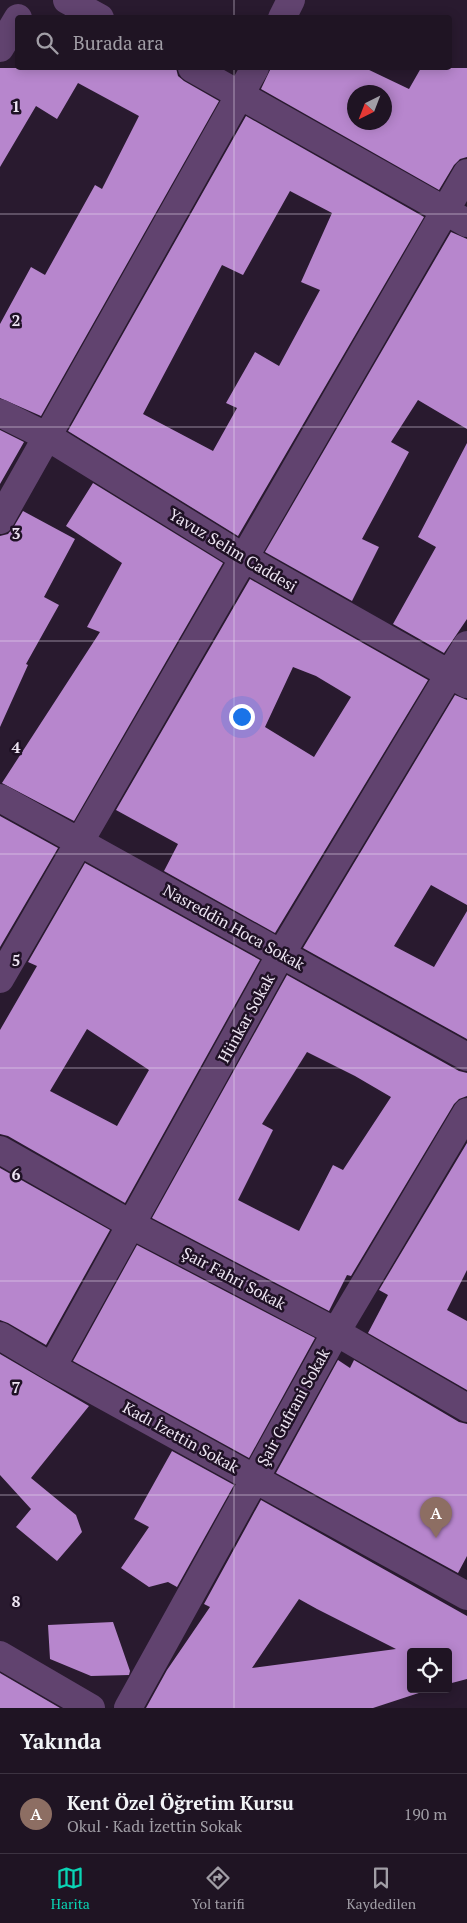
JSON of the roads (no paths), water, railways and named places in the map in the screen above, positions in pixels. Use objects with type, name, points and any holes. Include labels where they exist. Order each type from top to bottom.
[{"type":"street","points":[[20,15],[28,0]]},
{"type":"street","points":[[67,0],[94,15]]},
{"type":"street","points":[[284,15],[291,0]]},
{"type":"street","points":[[0,48],[15,23]]},
{"type":"street","points":[[196,70],[457,217]]},
{"type":"street","points":[[0,520],[48,438],[254,70]]},
{"type":"street","points":[[457,217],[467,173]]},
{"type":"street","points":[[0,979],[440,218],[457,217]]},
{"type":"street","name":"Yavuz Selim Caddesi","points":[[0,413],[48,438],[244,558],[458,680]]},
{"type":"street","name":"Hünkar Sokak","points":[[52,1367],[281,954],[458,680],[467,645]]},
{"type":"street","name":"Nasreddin Hoca Sokak","points":[[0,798],[79,840],[467,1057]]},
{"type":"street","name":"Şair Gufrani Sokak","points":[[128,1708],[254,1477],[336,1332],[467,1112]]},
{"type":"street","name":"Şair Fahri Sokak","points":[[0,1150],[132,1225],[336,1332],[467,1408]]},
{"type":"street","name":"Kadı İzettin Sokak","points":[[0,1336],[52,1367],[466,1592]]},
{"type":"street","points":[[0,1655],[91,1708]]},
{"type":"place","name":"Kent Özel Öğretim Kursu","points":[[436,1538]]}]
